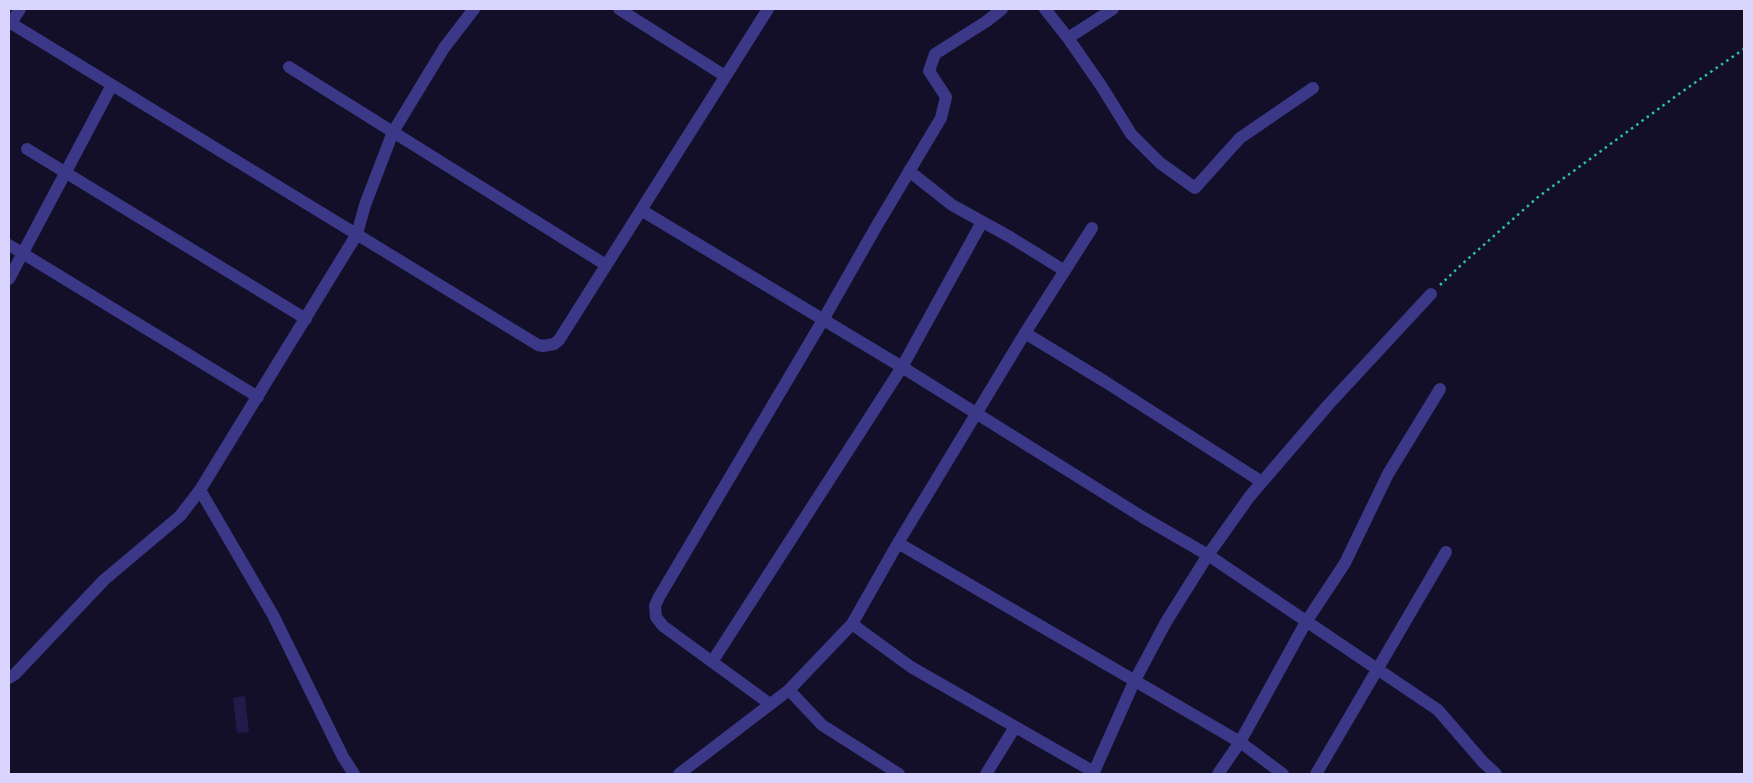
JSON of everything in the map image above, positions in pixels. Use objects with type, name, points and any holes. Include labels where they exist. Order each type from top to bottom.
[{"type":"street","points":[[20,9],[10,23],[538,345],[543,346],[554,344],[559,340],[768,9]]},
{"type":"street","points":[[9,678],[15,674],[104,580],[180,516],[200,490],[358,234],[365,205],[393,132],[444,48],[474,9]]},
{"type":"street","points":[[619,9],[726,76]]},
{"type":"street","points":[[770,704],[658,622],[655,606],[658,596],[824,320],[941,118],[946,97],[929,71],[935,54],[987,21],[1002,9]]},
{"type":"street","points":[[1045,9],[1102,87],[1131,134],[1160,163],[1195,188],[1240,138],[1313,88]]},
{"type":"street","points":[[1068,38],[1113,9]]},
{"type":"street","points":[[289,67],[606,265]]},
{"type":"street","points":[[9,278],[112,85]]},
{"type":"street","points":[[27,149],[306,319]]},
{"type":"street","points":[[909,171],[952,205],[1064,271]]},
{"type":"street","points":[[641,210],[902,367],[1144,518],[1208,555],[1438,710],[1483,762],[1496,774]]},
{"type":"street","points":[[712,662],[902,367],[982,222]]},
{"type":"street","points":[[679,774],[789,690],[852,624],[898,543],[1025,333],[1092,228]]},
{"type":"street","points":[[9,245],[258,397]]},
{"type":"street","points":[[852,624],[911,667],[1093,773],[1134,682],[1166,622],[1208,555],[1262,482],[1329,404],[1431,294]]},
{"type":"street","points":[[1025,333],[1262,482]]},
{"type":"street","points":[[1218,774],[1240,742],[1306,622],[1346,563],[1388,474],[1440,389]]},
{"type":"street","points":[[200,490],[273,615],[343,757],[354,774]]},
{"type":"street","points":[[898,543],[1240,742],[1283,774]]},
{"type":"street","points":[[1316,774],[1446,552]]},
{"type":"street","points":[[789,690],[822,725],[898,774]]},
{"type":"street","points":[[986,774],[1015,727]]},
{"type":"path","points":[[1431,294],[1461,265],[1538,198],[1683,91],[1744,49]]},
{"type":"building","points":[[245,696],[249,732],[237,733],[233,698]]}]
